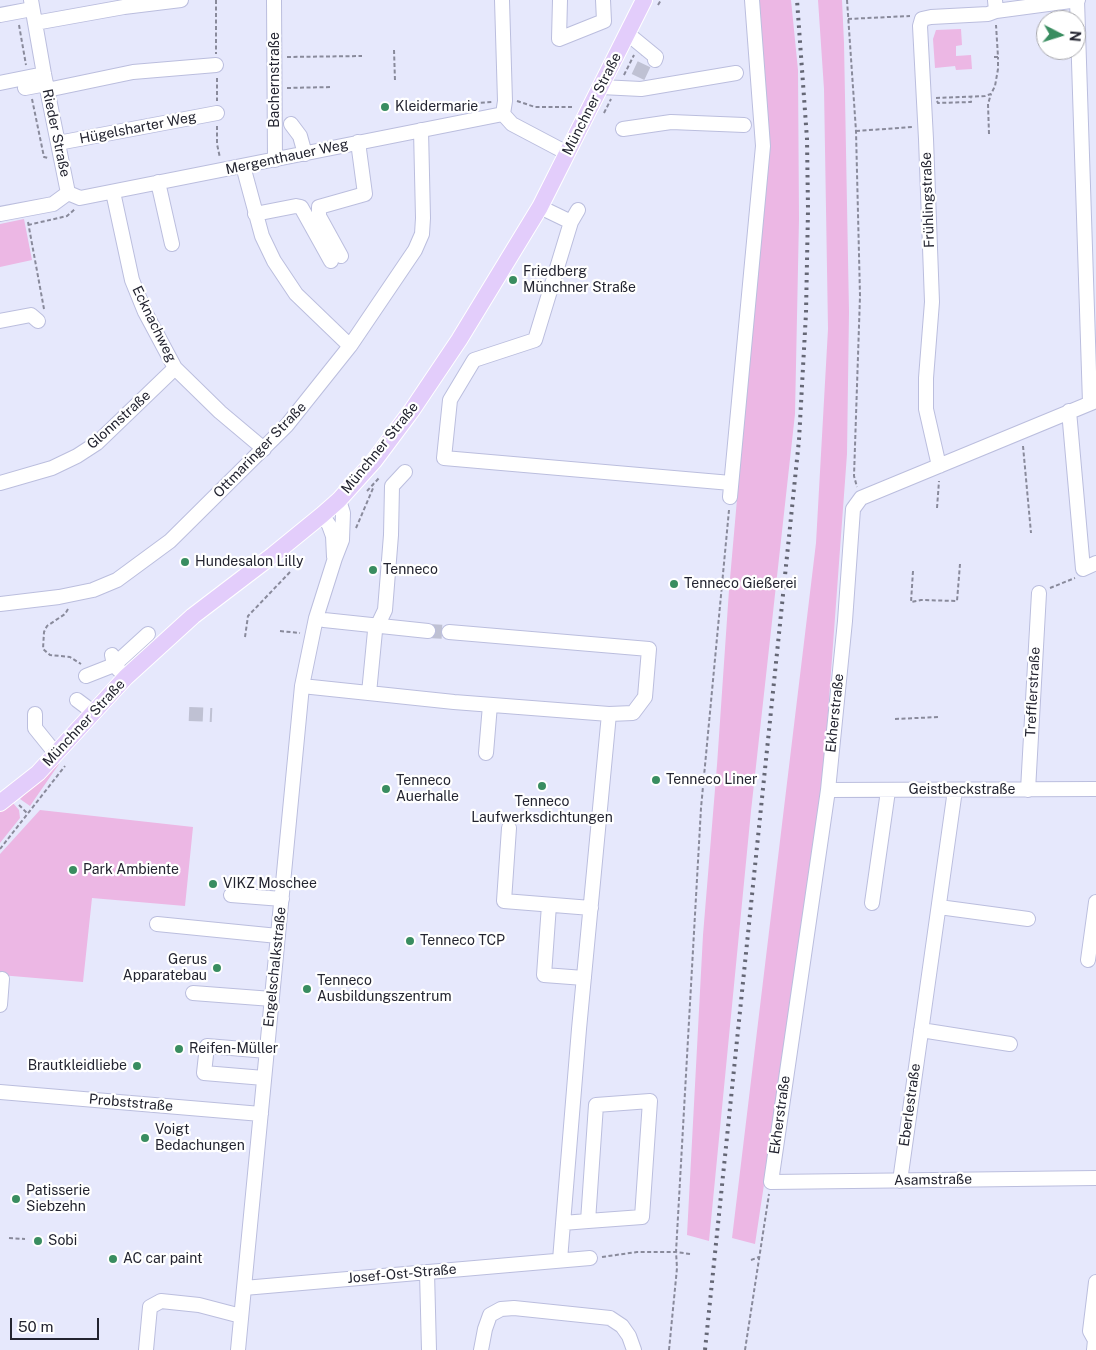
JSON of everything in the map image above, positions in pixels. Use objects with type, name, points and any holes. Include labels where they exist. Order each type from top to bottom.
[{"type":"main road","name":"Münchner Straße","points":[[0,803],[38,773],[61,759],[93,712],[126,677],[193,616],[322,516],[374,461],[412,410],[459,340],[540,206],[601,87],[644,49],[651,3]]},
{"type":"street","points":[[0,15],[16,12],[124,7],[181,0]]},
{"type":"street","name":"Bachernstraße","points":[[274,0],[275,160]]},
{"type":"street","points":[[502,0],[504,107],[512,124],[567,153]]},
{"type":"street","points":[[560,0],[559,39],[604,21],[603,0]]},
{"type":"street","points":[[730,498],[763,146],[752,0]]},
{"type":"street","points":[[861,498],[1093,402],[1090,230],[1078,0],[995,5],[988,14],[922,19]]},
{"type":"street","name":"Rieder Straße","points":[[33,11],[68,193]]},
{"type":"street","name":"Frühlingstraße","points":[[922,19],[920,36],[926,126],[932,302],[926,378],[926,409],[939,466]]},
{"type":"street","points":[[46,84],[132,72],[216,65]]},
{"type":"street","points":[[601,87],[617,88],[736,74]]},
{"type":"street","name":"Rieder Straße","points":[[0,83],[28,88],[46,84]]},
{"type":"street","name":"Mergenthauer Weg","points":[[68,193],[80,198],[222,171],[421,130],[504,107]]},
{"type":"street","name":"Hügelsharter Weg","points":[[58,144],[217,113]]},
{"type":"street","points":[[624,129],[671,122],[744,126]]},
{"type":"street","points":[[291,124],[300,136],[304,154]]},
{"type":"street","name":"Ottmaringer Straße","points":[[0,604],[93,590],[118,580],[170,541],[287,425],[350,346],[415,250],[422,234],[423,218],[421,130]]},
{"type":"street","points":[[255,214],[296,206],[301,207],[336,259],[318,216],[319,207],[365,194],[358,142]]},
{"type":"street","points":[[244,166],[255,214],[262,236],[274,261],[296,294],[350,346]]},
{"type":"street","points":[[158,182],[172,244]]},
{"type":"street","name":"Ecknachweg","points":[[113,192],[132,280],[145,312],[175,368],[220,412],[264,449]]},
{"type":"street","points":[[0,214],[53,204],[68,193]]},
{"type":"street","points":[[540,206],[571,222]]},
{"type":"street","points":[[578,210],[571,222],[535,340],[474,360],[450,400],[444,458],[731,483]]},
{"type":"street","points":[[0,321],[35,318]]},
{"type":"street","name":"Glonnstraße","points":[[0,483],[52,468],[96,443],[175,368]]},
{"type":"street","points":[[1069,411],[1090,566]]},
{"type":"street","points":[[369,692],[375,631],[385,610],[391,536],[392,486],[405,472]]},
{"type":"street","name":"Ekherstraße","points":[[771,1182],[828,790],[845,621],[853,509],[861,498]]},
{"type":"street","name":"Engelschalkstraße","points":[[238,1350],[302,686],[316,618],[334,558],[342,540],[344,527],[343,513],[339,500]]},
{"type":"street","name":"Engelschalkstraße","points":[[322,516],[333,536],[334,558]]},
{"type":"street","name":"Trefflerstraße","points":[[1028,790],[1038,593]]},
{"type":"street","points":[[316,618],[428,631]]},
{"type":"street","points":[[302,686],[326,690],[369,692],[490,705],[609,714],[632,713],[645,697],[649,648],[449,632]]},
{"type":"street","points":[[89,674],[113,660],[148,634]]},
{"type":"street","points":[[113,660],[126,677]]},
{"type":"street","points":[[77,700],[93,712]]},
{"type":"street","points":[[486,753],[490,705]]},
{"type":"street","points":[[35,714],[35,728],[61,759]]},
{"type":"street","points":[[560,1260],[579,1029],[609,714]]},
{"type":"street","name":"Geistbeckstraße","points":[[828,790],[1096,789]]},
{"type":"street","points":[[872,903],[888,790]]},
{"type":"street","name":"Eberlestraße","points":[[900,1181],[954,790]]},
{"type":"street","points":[[509,828],[504,901],[591,908]]},
{"type":"street","points":[[231,895],[282,900]]},
{"type":"street","points":[[1088,960],[1096,902]]},
{"type":"street","points":[[550,905],[544,975],[584,978]]},
{"type":"street","points":[[939,907],[1028,919]]},
{"type":"street","points":[[157,924],[278,936]]},
{"type":"street","points":[[0,1005],[2,979]]},
{"type":"street","points":[[193,992],[272,999]]},
{"type":"street","points":[[921,1030],[1010,1044]]},
{"type":"street","points":[[264,1078],[204,1073],[207,1046],[267,1051]]},
{"type":"street","name":"Probststraße","points":[[0,1092],[261,1114]]},
{"type":"street","points":[[563,1223],[588,1221],[642,1216],[650,1101],[596,1105],[588,1221]]},
{"type":"street","name":"Asamstraße","points":[[771,1182],[1096,1178]]},
{"type":"street","name":"Josef-Ost-Straße","points":[[244,1288],[590,1258]]},
{"type":"street","points":[[427,1272],[429,1350]]},
{"type":"street","points":[[1094,1350],[1093,1330],[1096,1282]]},
{"type":"street","points":[[146,1350],[150,1307],[161,1301],[199,1305],[241,1316]]},
{"type":"street","points":[[481,1350],[490,1315],[501,1309],[514,1308],[610,1318],[626,1331],[634,1350]]},
{"type":"path","points":[[216,0],[217,144],[222,171]]},
{"type":"path","points":[[651,3],[660,0]]},
{"type":"path","points":[[847,0],[856,131],[860,296],[854,476],[861,498]]},
{"type":"path","points":[[990,134],[988,104],[995,86],[998,69],[995,5]]},
{"type":"path","points":[[16,12],[28,88],[44,156],[51,159]]},
{"type":"path","points":[[848,19],[914,16],[922,19]]},
{"type":"path","points":[[604,114],[617,88],[644,49]]},
{"type":"path","points":[[394,50],[395,81]]},
{"type":"path","points":[[292,57],[362,56]]},
{"type":"path","points":[[275,89],[332,87]]},
{"type":"path","points":[[941,98],[950,96],[985,96],[991,94]]},
{"type":"path","points":[[934,99],[938,103],[972,102],[971,97]]},
{"type":"path","points":[[403,108],[504,107],[514,100],[536,107],[581,107]]},
{"type":"path","points":[[856,131],[926,126]]},
{"type":"path","points":[[25,210],[44,309],[35,318]]},
{"type":"path","points":[[1022,431],[1031,533]]},
{"type":"path","points":[[937,508],[939,466]]},
{"type":"path","points":[[363,495],[375,484],[380,476]]},
{"type":"path","points":[[669,1350],[677,1268],[676,1252],[701,808],[730,498]]},
{"type":"path","points":[[913,571],[912,602],[957,601],[960,564]]},
{"type":"path","points":[[1038,593],[1077,577],[1090,566]]},
{"type":"path","points":[[245,637],[248,616],[291,571]]},
{"type":"path","points":[[68,595],[68,609],[65,614],[47,626],[44,632],[43,649],[50,655],[70,656],[89,674]]},
{"type":"path","points":[[280,631],[312,635]]},
{"type":"path","points":[[895,719],[938,717]]},
{"type":"path","points":[[0,848],[61,759]]},
{"type":"path","points":[[745,1350],[771,1182]]},
{"type":"path","points":[[8,1238],[25,1239]]},
{"type":"path","points":[[590,1258],[637,1252],[690,1254]]},
{"type":"path","points":[[751,1260],[759,1257]]},
{"type":"shaded area","points":[[757,0],[791,0],[798,70],[799,219],[795,414],[751,811],[709,1241],[687,1235],[703,935],[729,590],[764,193]]},
{"type":"shaded area","points":[[818,0],[842,0],[849,312],[847,454],[821,808],[755,1244],[732,1238],[816,543],[828,329],[824,89]]},
{"type":"shaded area","points":[[961,29],[962,45],[956,46],[956,56],[971,55],[972,69],[956,70],[955,66],[935,68],[933,39],[936,30]]},
{"type":"shaded area","points":[[24,219],[32,260],[0,267],[0,224]]},
{"type":"shaded area","points":[[57,762],[59,764],[30,806],[20,799]]},
{"type":"shaded area","points":[[13,803],[19,810],[20,818],[0,843],[0,812]]},
{"type":"shaded area","points":[[40,810],[193,827],[185,906],[92,898],[83,982],[0,975],[0,854]]},
{"type":"tunnel","points":[[638,77],[648,56]]},
{"type":"tunnel","points":[[428,631],[449,632]]},
{"type":"tunnel","points":[[189,714],[212,715]]},
{"type":"railway","points":[[705,1350],[799,440],[806,313],[808,210],[807,139],[797,0]]},
{"type":"place","name":"Kleidermarie","points":[[385,107]]},
{"type":"place","name":"Friedberg Münchner Straße","points":[[513,280]]},
{"type":"place","name":"Hundesalon Lilly","points":[[185,562]]},
{"type":"place","name":"Tenneco","points":[[373,570]]},
{"type":"place","name":"Tenneco Gießerei","points":[[674,584]]},
{"type":"place","name":"Tenneco Liner","points":[[656,780]]},
{"type":"place","name":"Tenneco Laufwerksdichtungen","points":[[542,786]]},
{"type":"place","name":"Tenneco Auerhalle","points":[[386,789]]},
{"type":"place","name":"Park Ambiente","points":[[73,870]]},
{"type":"place","name":"VIKZ Moschee","points":[[213,884]]},
{"type":"place","name":"Tenneco TCP","points":[[410,941]]},
{"type":"place","name":"Gerus Apparatebau","points":[[217,968]]},
{"type":"place","name":"Tenneco Ausbildungszentrum","points":[[307,989]]},
{"type":"place","name":"Reifen-Müller","points":[[179,1049]]},
{"type":"place","name":"Brautkleidliebe","points":[[137,1066]]},
{"type":"place","name":"Voigt Bedachungen","points":[[145,1138]]},
{"type":"place","name":"Patisserie Siebzehn","points":[[16,1199]]},
{"type":"place","name":"Sobi","points":[[38,1241]]},
{"type":"place","name":"AC car paint","points":[[113,1259]]}]
